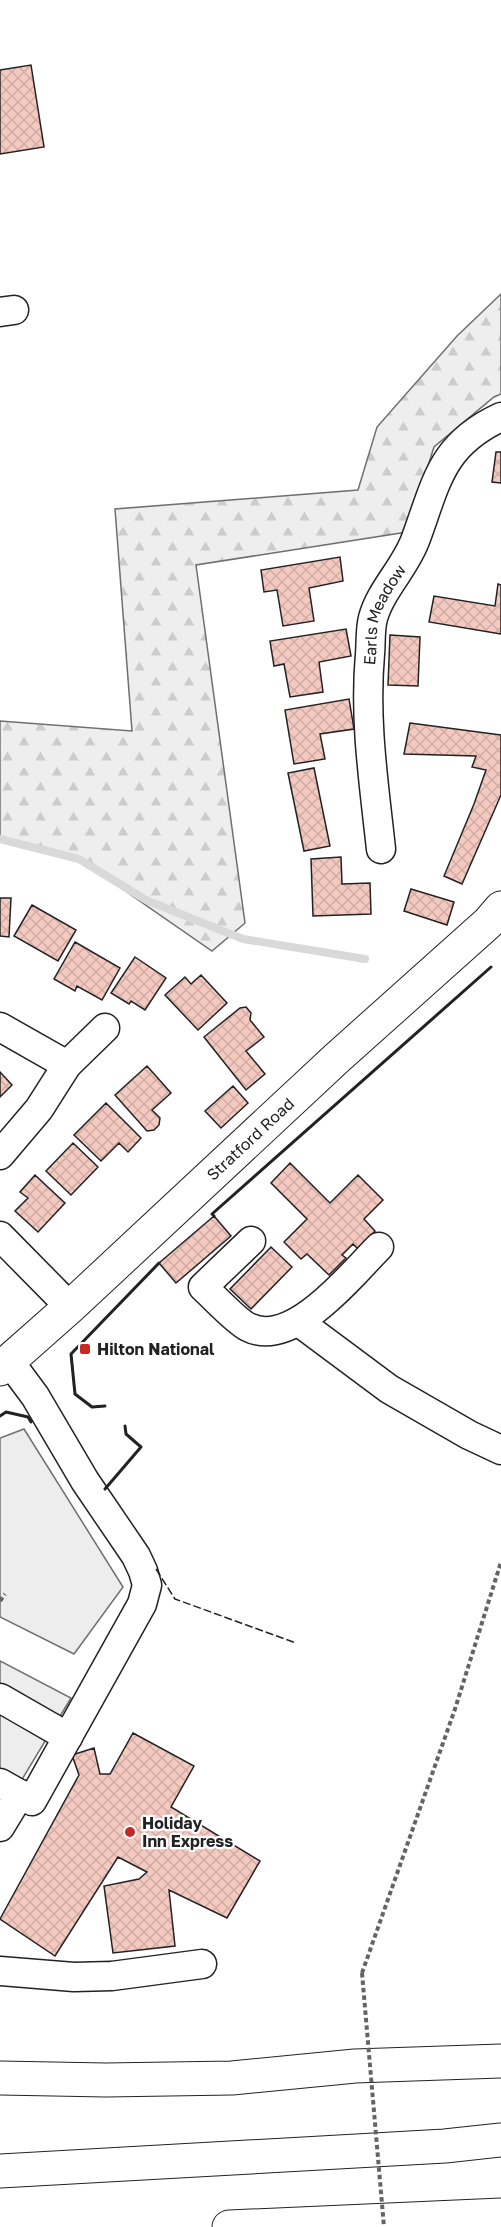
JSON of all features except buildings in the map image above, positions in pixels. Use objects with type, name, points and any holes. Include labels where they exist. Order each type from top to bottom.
[{"type":"highway","name":"Stratford Road","points":[[5,1365],[240,1147],[489,922],[501,908]]},
{"type":"highway","points":[[0,2078],[106,2080],[232,2078],[355,2066],[501,2061]]},
{"type":"highway","points":[[0,2171],[445,2146],[501,2140]]},
{"type":"highway","points":[[229,2227],[501,2215]]},
{"type":"street","name":"Earls Meadow","points":[[381,849],[366,692],[373,620],[378,604],[412,549],[448,457],[471,433],[501,417]]},
{"type":"street","points":[[0,1027],[67,1065]]},
{"type":"street","points":[[0,1155],[39,1109],[67,1065],[105,1028]]},
{"type":"street","points":[[0,1236],[70,1307]]},
{"type":"street","points":[[251,1241],[203,1287],[248,1327],[268,1330],[289,1327],[299,1322],[332,1295],[379,1247]]},
{"type":"street","points":[[299,1322],[389,1389],[469,1435],[501,1450]]},
{"type":"street","points":[[0,1827],[10,1789],[32,1801],[142,1604],[147,1585],[136,1556],[85,1481],[35,1396],[5,1365]]},
{"type":"street","points":[[0,1698],[68,1737]]},
{"type":"street","points":[[0,1971],[74,1977],[112,1976],[202,1964]]},
{"type":"path","points":[[384,2227],[362,1973],[455,1709],[501,1562]]},
{"type":"path","points":[[0,1602],[5,1594]]},
{"type":"green space","points":[[501,294],[501,394],[494,397],[434,447],[407,532],[196,565],[245,923],[212,951],[79,859],[0,839],[0,721],[132,731],[115,509],[358,490],[377,427],[457,336]]},
{"type":"shaded area","points":[[24,1429],[123,1587],[74,1654],[0,1617],[0,1438]]},
{"type":"shaded area","points":[[0,1661],[71,1698],[0,1816]]},
{"type":"waterway","points":[[0,839],[79,859],[146,900],[243,939],[365,959]]},
{"type":"fence","points":[[156,1569],[175,1599],[296,1643]]},
{"type":"wall","points":[[214,1216],[212,1214],[491,967]]},
{"type":"wall","points":[[105,1406],[92,1407],[75,1394],[71,1354],[159,1263]]},
{"type":"wall","points":[[0,1416],[6,1412],[28,1417],[31,1422]]},
{"type":"wall","points":[[105,1489],[141,1447],[126,1434],[125,1426]]},
{"type":"place","name":"Hilton National","points":[[85,1349]]},
{"type":"place","name":"Holiday Inn Express","points":[[130,1832]]}]
